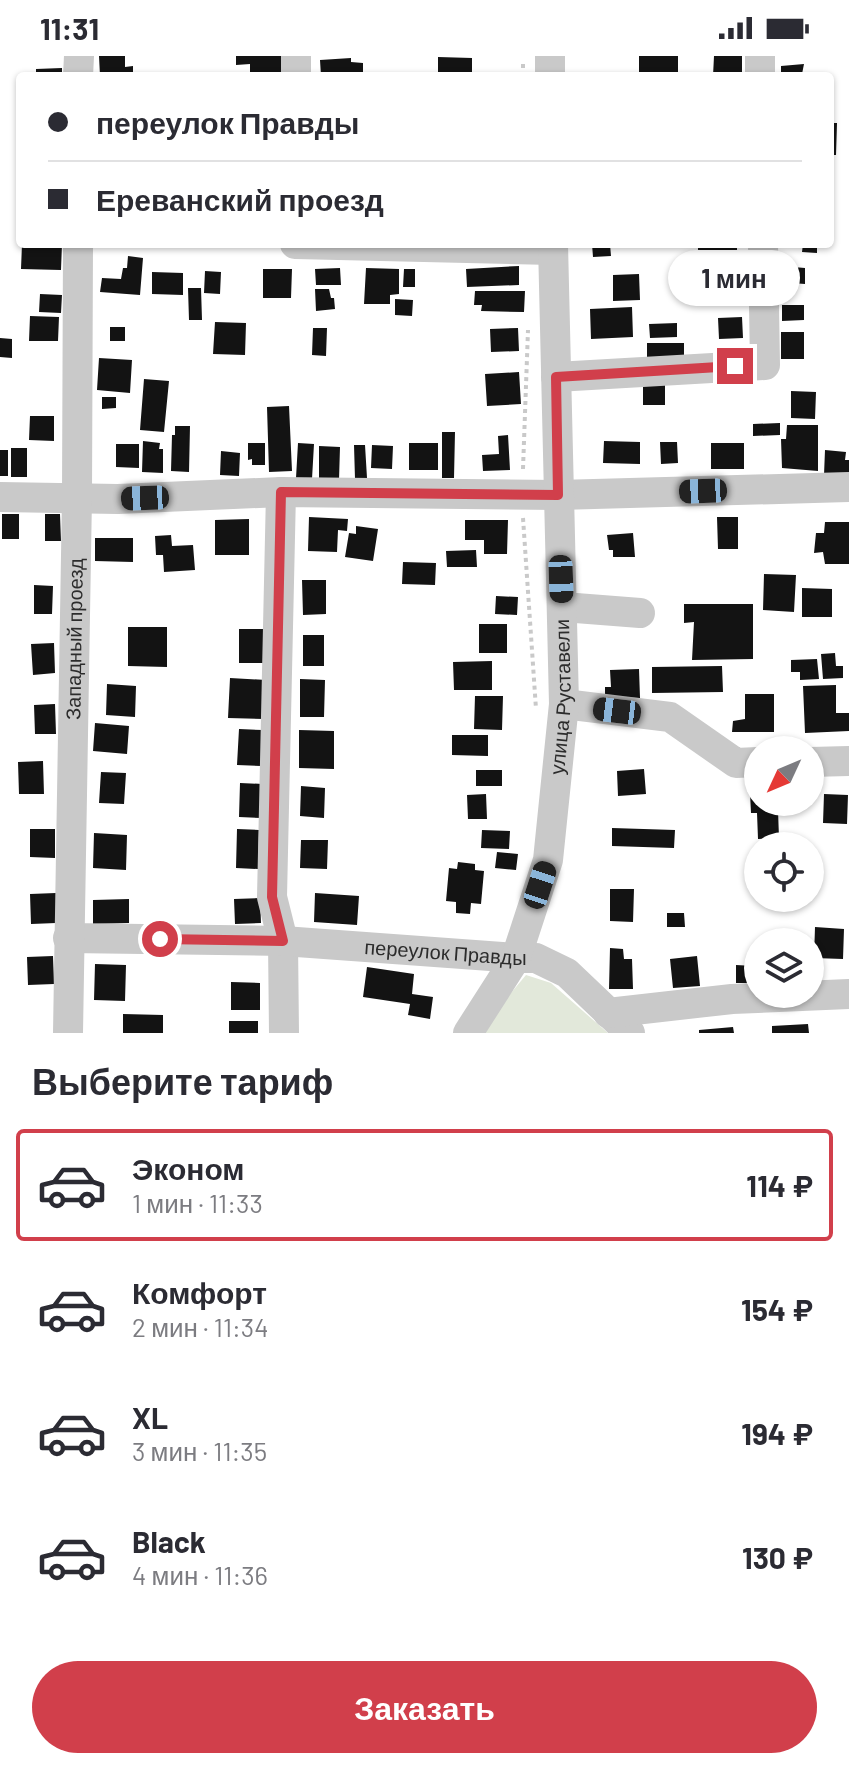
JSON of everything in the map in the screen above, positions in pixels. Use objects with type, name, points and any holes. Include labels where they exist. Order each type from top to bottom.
[{"type":"street","name":"Западный проезд","points":[[68,1033],[78,248]]},
{"type":"street","name":"улица Руставели","points":[[468,1033],[516,958],[548,860],[550,708],[563,607],[553,248]]},
{"type":"street","points":[[556,377],[765,365],[763,248]]},
{"type":"street","points":[[0,497],[118,499],[281,492],[558,495],[849,487]]},
{"type":"street","points":[[281,492],[272,897],[283,941],[284,1033]]},
{"type":"street","points":[[563,607],[640,613]]},
{"type":"street","points":[[550,708],[670,717],[736,763],[744,763]]},
{"type":"street","points":[[824,762],[849,761]]},
{"type":"street","name":"переулок Правды","points":[[68,938],[283,941],[536,958],[567,973],[630,1033]]},
{"type":"street","points":[[608,1013],[732,999],[849,994]]},
{"type":"path","points":[[528,325],[522,495],[550,708]]},
{"type":"shaded area","points":[[526,975],[551,983],[608,1033],[484,1033]]},
{"type":"building","points":[[99,56],[125,56],[125,67],[133,66],[133,72],[100,72]]},
{"type":"building","points":[[236,56],[284,56],[284,72],[250,72],[250,64],[236,65]]},
{"type":"building","points":[[639,56],[678,56],[678,72],[639,72]]},
{"type":"building","points":[[714,56],[742,56],[742,72],[713,72]]},
{"type":"building","points":[[438,57],[472,58],[472,72],[438,72]]},
{"type":"building","points":[[351,58],[351,62],[363,63],[363,72],[321,72],[320,60]]},
{"type":"building","points":[[804,64],[802,72],[781,72],[781,66]]},
{"type":"building","points":[[62,68],[62,72],[36,72],[36,69]]},
{"type":"building","points":[[834,123],[837,123],[834,155]]},
{"type":"building","points":[[22,248],[62,248],[61,270],[21,269]]},
{"type":"building","points":[[592,248],[610,248],[611,256],[593,257]]},
{"type":"building","points":[[698,248],[737,248],[737,269],[698,268]]},
{"type":"building","points":[[802,248],[817,248],[817,253],[802,252]]},
{"type":"building","points":[[128,256],[143,258],[140,295],[100,292],[102,278],[121,279],[123,268],[127,268]]},
{"type":"building","points":[[519,266],[519,285],[467,287],[466,269]]},
{"type":"building","points":[[793,267],[805,268],[805,284],[792,283]]},
{"type":"building","points":[[340,268],[341,285],[316,285],[315,269]]},
{"type":"building","points":[[366,268],[399,269],[399,294],[390,295],[390,304],[364,304]]},
{"type":"building","points":[[263,269],[292,269],[291,298],[263,298]]},
{"type":"building","points":[[404,269],[415,269],[415,287],[403,287]]},
{"type":"building","points":[[205,271],[221,272],[220,294],[204,293]]},
{"type":"building","points":[[152,272],[183,273],[183,295],[152,294]]},
{"type":"building","points":[[743,273],[744,290],[717,291],[716,274]]},
{"type":"building","points":[[639,274],[640,300],[613,301],[613,275]]},
{"type":"building","points":[[188,288],[201,288],[202,320],[189,320]]},
{"type":"building","points":[[315,289],[329,289],[335,309],[316,311]]},
{"type":"building","points":[[475,291],[525,291],[524,312],[481,311],[482,305],[474,305]]},
{"type":"building","points":[[40,294],[62,295],[61,313],[39,312]]},
{"type":"building","points":[[395,299],[413,300],[412,316],[395,315]]},
{"type":"building","points":[[782,305],[804,305],[804,320],[782,321]]},
{"type":"building","points":[[632,307],[633,337],[591,339],[590,309]]},
{"type":"building","points":[[30,316],[59,317],[58,341],[29,341]]},
{"type":"building","points":[[742,317],[743,338],[719,339],[718,318]]},
{"type":"building","points":[[215,322],[246,323],[245,355],[213,354]]},
{"type":"building","points":[[677,323],[677,337],[650,338],[649,324]]},
{"type":"building","points":[[110,327],[125,327],[125,341],[110,341]]},
{"type":"building","points":[[313,328],[327,328],[326,356],[312,355]]},
{"type":"building","points":[[518,328],[519,351],[491,352],[490,329]]},
{"type":"building","points":[[781,332],[804,332],[804,359],[781,359]]},
{"type":"building","points":[[0,338],[12,339],[12,358],[0,357]]},
{"type":"building","points":[[647,343],[684,343],[684,361],[647,361]]},
{"type":"building","points":[[99,358],[132,360],[130,393],[97,390]]},
{"type":"building","points":[[519,372],[521,404],[487,406],[485,374]]},
{"type":"building","points":[[144,379],[169,381],[164,432],[140,430]]},
{"type":"building","points":[[665,383],[665,405],[643,405],[643,384]]},
{"type":"building","points":[[791,391],[816,392],[815,419],[791,418]]},
{"type":"building","points":[[102,397],[116,397],[116,408],[102,409]]},
{"type":"building","points":[[289,406],[292,471],[269,472],[267,407]]},
{"type":"building","points":[[30,416],[54,416],[54,441],[29,440]]},
{"type":"building","points":[[780,423],[780,435],[753,436],[753,424]]},
{"type":"building","points":[[787,425],[818,425],[818,471],[782,468],[781,439],[786,439]]},
{"type":"building","points":[[175,426],[190,426],[189,472],[171,471]]},
{"type":"building","points":[[442,432],[455,432],[454,478],[442,478]]},
{"type":"building","points":[[508,435],[510,470],[483,471],[482,455],[499,454],[498,436]]},
{"type":"building","points":[[143,441],[160,443],[163,473],[142,472]]},
{"type":"building","points":[[604,441],[640,442],[640,464],[603,463]]},
{"type":"building","points":[[660,442],[677,442],[678,463],[661,464]]},
{"type":"building","points":[[248,443],[265,443],[265,465],[252,465],[252,459],[248,460]]},
{"type":"building","points":[[298,443],[314,444],[312,479],[296,478]]},
{"type":"building","points":[[409,443],[438,443],[438,470],[409,470]]},
{"type":"building","points":[[711,443],[744,443],[744,469],[711,469]]},
{"type":"building","points":[[116,444],[139,444],[139,468],[116,467]]},
{"type":"building","points":[[354,445],[365,445],[367,478],[355,479]]},
{"type":"building","points":[[372,445],[393,446],[392,469],[371,468]]},
{"type":"building","points":[[319,446],[340,447],[339,480],[319,479]]},
{"type":"building","points":[[11,448],[27,448],[27,477],[11,477]]},
{"type":"building","points":[[0,450],[8,450],[8,476],[0,476]]},
{"type":"building","points":[[825,450],[846,452],[849,476],[824,475]]},
{"type":"building","points":[[221,451],[240,453],[239,476],[220,475]]},
{"type":"building","points":[[2,514],[19,514],[19,539],[2,539]]},
{"type":"building","points":[[45,514],[60,514],[61,541],[45,541]]},
{"type":"building","points":[[309,517],[348,519],[347,531],[338,530],[337,552],[308,551]]},
{"type":"building","points":[[717,517],[738,517],[738,549],[718,549]]},
{"type":"building","points":[[249,519],[249,555],[215,555],[215,520]]},
{"type":"building","points":[[465,520],[508,520],[507,554],[484,554],[484,540],[465,540]]},
{"type":"building","points":[[825,522],[849,522],[849,564],[825,564],[823,552],[814,553],[816,533],[824,533]]},
{"type":"building","points":[[356,526],[378,529],[373,561],[345,557],[349,533],[356,534]]},
{"type":"building","points":[[633,533],[635,557],[613,557],[607,535]]},
{"type":"building","points":[[171,535],[172,546],[193,545],[195,570],[164,572],[163,555],[156,555],[155,536]]},
{"type":"building","points":[[95,538],[133,538],[133,562],[95,561]]},
{"type":"building","points":[[476,550],[477,567],[447,567],[446,551]]},
{"type":"building","points":[[403,562],[436,563],[435,585],[402,584]]},
{"type":"building","points":[[764,574],[796,575],[794,612],[763,610]]},
{"type":"building","points":[[302,580],[326,580],[326,614],[303,615]]},
{"type":"building","points":[[34,585],[53,586],[52,614],[34,614]]},
{"type":"building","points":[[802,588],[832,589],[832,617],[802,617]]},
{"type":"building","points":[[496,596],[518,597],[517,615],[495,614]]},
{"type":"building","points":[[684,604],[753,604],[753,659],[692,660],[694,622],[684,623]]},
{"type":"building","points":[[479,624],[507,624],[507,653],[479,653]]},
{"type":"building","points":[[128,627],[167,627],[167,667],[128,666]]},
{"type":"building","points":[[239,629],[263,629],[263,663],[239,663]]},
{"type":"building","points":[[303,635],[324,635],[324,666],[303,666]]},
{"type":"building","points":[[54,643],[55,673],[33,675],[31,644]]},
{"type":"building","points":[[835,653],[836,666],[843,666],[843,678],[823,679],[821,654]]},
{"type":"building","points":[[817,659],[819,679],[800,680],[800,672],[791,672],[791,660]]},
{"type":"building","points":[[492,661],[492,690],[454,690],[453,662]]},
{"type":"building","points":[[722,666],[723,692],[652,693],[652,667]]},
{"type":"building","points":[[639,669],[640,698],[605,697],[605,687],[611,687],[610,670]]},
{"type":"building","points":[[230,678],[266,680],[264,719],[228,718]]},
{"type":"building","points":[[300,679],[325,680],[324,717],[300,717]]},
{"type":"building","points":[[107,684],[136,686],[135,717],[106,715]]},
{"type":"building","points":[[836,685],[836,713],[849,713],[849,731],[805,733],[803,686]]},
{"type":"building","points":[[745,694],[774,694],[774,732],[732,732],[733,721],[745,719]]},
{"type":"building","points":[[475,696],[503,696],[502,730],[474,729]]},
{"type":"building","points":[[55,704],[56,734],[35,734],[34,705]]},
{"type":"building","points":[[95,723],[129,726],[127,754],[93,751]]},
{"type":"building","points":[[239,729],[263,730],[261,766],[237,765]]},
{"type":"building","points":[[299,730],[334,731],[334,769],[299,768]]},
{"type":"building","points":[[452,735],[488,735],[488,756],[452,755]]},
{"type":"building","points":[[43,761],[44,794],[19,794],[18,762]]},
{"type":"building","points":[[644,769],[646,794],[618,796],[617,771]]},
{"type":"building","points":[[476,770],[502,770],[502,786],[476,786]]},
{"type":"building","points":[[101,772],[126,773],[124,804],[99,803]]},
{"type":"building","points":[[240,783],[263,784],[261,818],[239,817]]},
{"type":"building","points":[[301,786],[325,788],[324,818],[300,816]]},
{"type":"building","points":[[486,794],[487,819],[468,819],[467,795]]},
{"type":"building","points":[[824,794],[848,795],[847,824],[823,823]]},
{"type":"building","points":[[757,816],[778,816],[779,832],[758,832]]},
{"type":"building","points":[[612,828],[675,830],[674,848],[612,846]]},
{"type":"building","points":[[30,829],[55,829],[55,858],[30,857]]},
{"type":"building","points":[[237,829],[259,830],[258,869],[236,868]]},
{"type":"building","points":[[482,830],[510,831],[509,849],[481,848]]},
{"type":"building","points":[[94,833],[127,835],[126,870],[93,868]]},
{"type":"building","points":[[301,840],[328,840],[327,869],[300,868]]},
{"type":"building","points":[[497,852],[518,854],[516,870],[495,868]]},
{"type":"building","points":[[458,862],[475,864],[475,870],[484,871],[481,904],[471,903],[470,914],[456,913],[456,902],[446,901],[449,868],[457,869]]},
{"type":"building","points":[[610,889],[634,889],[633,922],[610,921]]},
{"type":"building","points":[[56,893],[56,923],[31,924],[30,894]]},
{"type":"building","points":[[315,893],[359,896],[357,925],[314,922]]},
{"type":"building","points":[[260,898],[261,923],[235,924],[234,899]]},
{"type":"building","points":[[129,899],[129,923],[93,924],[93,900]]},
{"type":"building","points":[[667,913],[684,913],[685,927],[667,927]]},
{"type":"building","points":[[815,927],[844,929],[843,959],[824,958],[824,928]]},
{"type":"building","points":[[610,948],[623,949],[624,959],[632,959],[633,989],[609,989]]},
{"type":"building","points":[[53,956],[54,984],[28,985],[27,957]]},
{"type":"building","points":[[697,956],[700,986],[673,988],[670,959]]},
{"type":"building","points":[[95,964],[126,965],[125,1001],[94,1000]]},
{"type":"building","points":[[736,965],[744,965],[744,983],[736,983]]},
{"type":"building","points":[[367,967],[414,974],[412,994],[433,997],[430,1019],[408,1015],[410,1004],[363,997]]},
{"type":"building","points":[[231,982],[260,983],[260,1010],[231,1010]]},
{"type":"building","points":[[123,1014],[163,1015],[163,1033],[123,1033]]},
{"type":"building","points":[[229,1021],[258,1021],[258,1033],[229,1033]]},
{"type":"building","points":[[808,1024],[809,1033],[772,1033],[772,1026]]},
{"type":"building","points":[[733,1027],[734,1033],[699,1033],[699,1030]]},
{"type":"route","points":[[160,939],[283,941],[272,897],[281,492],[558,495],[556,377],[735,366]]}]
